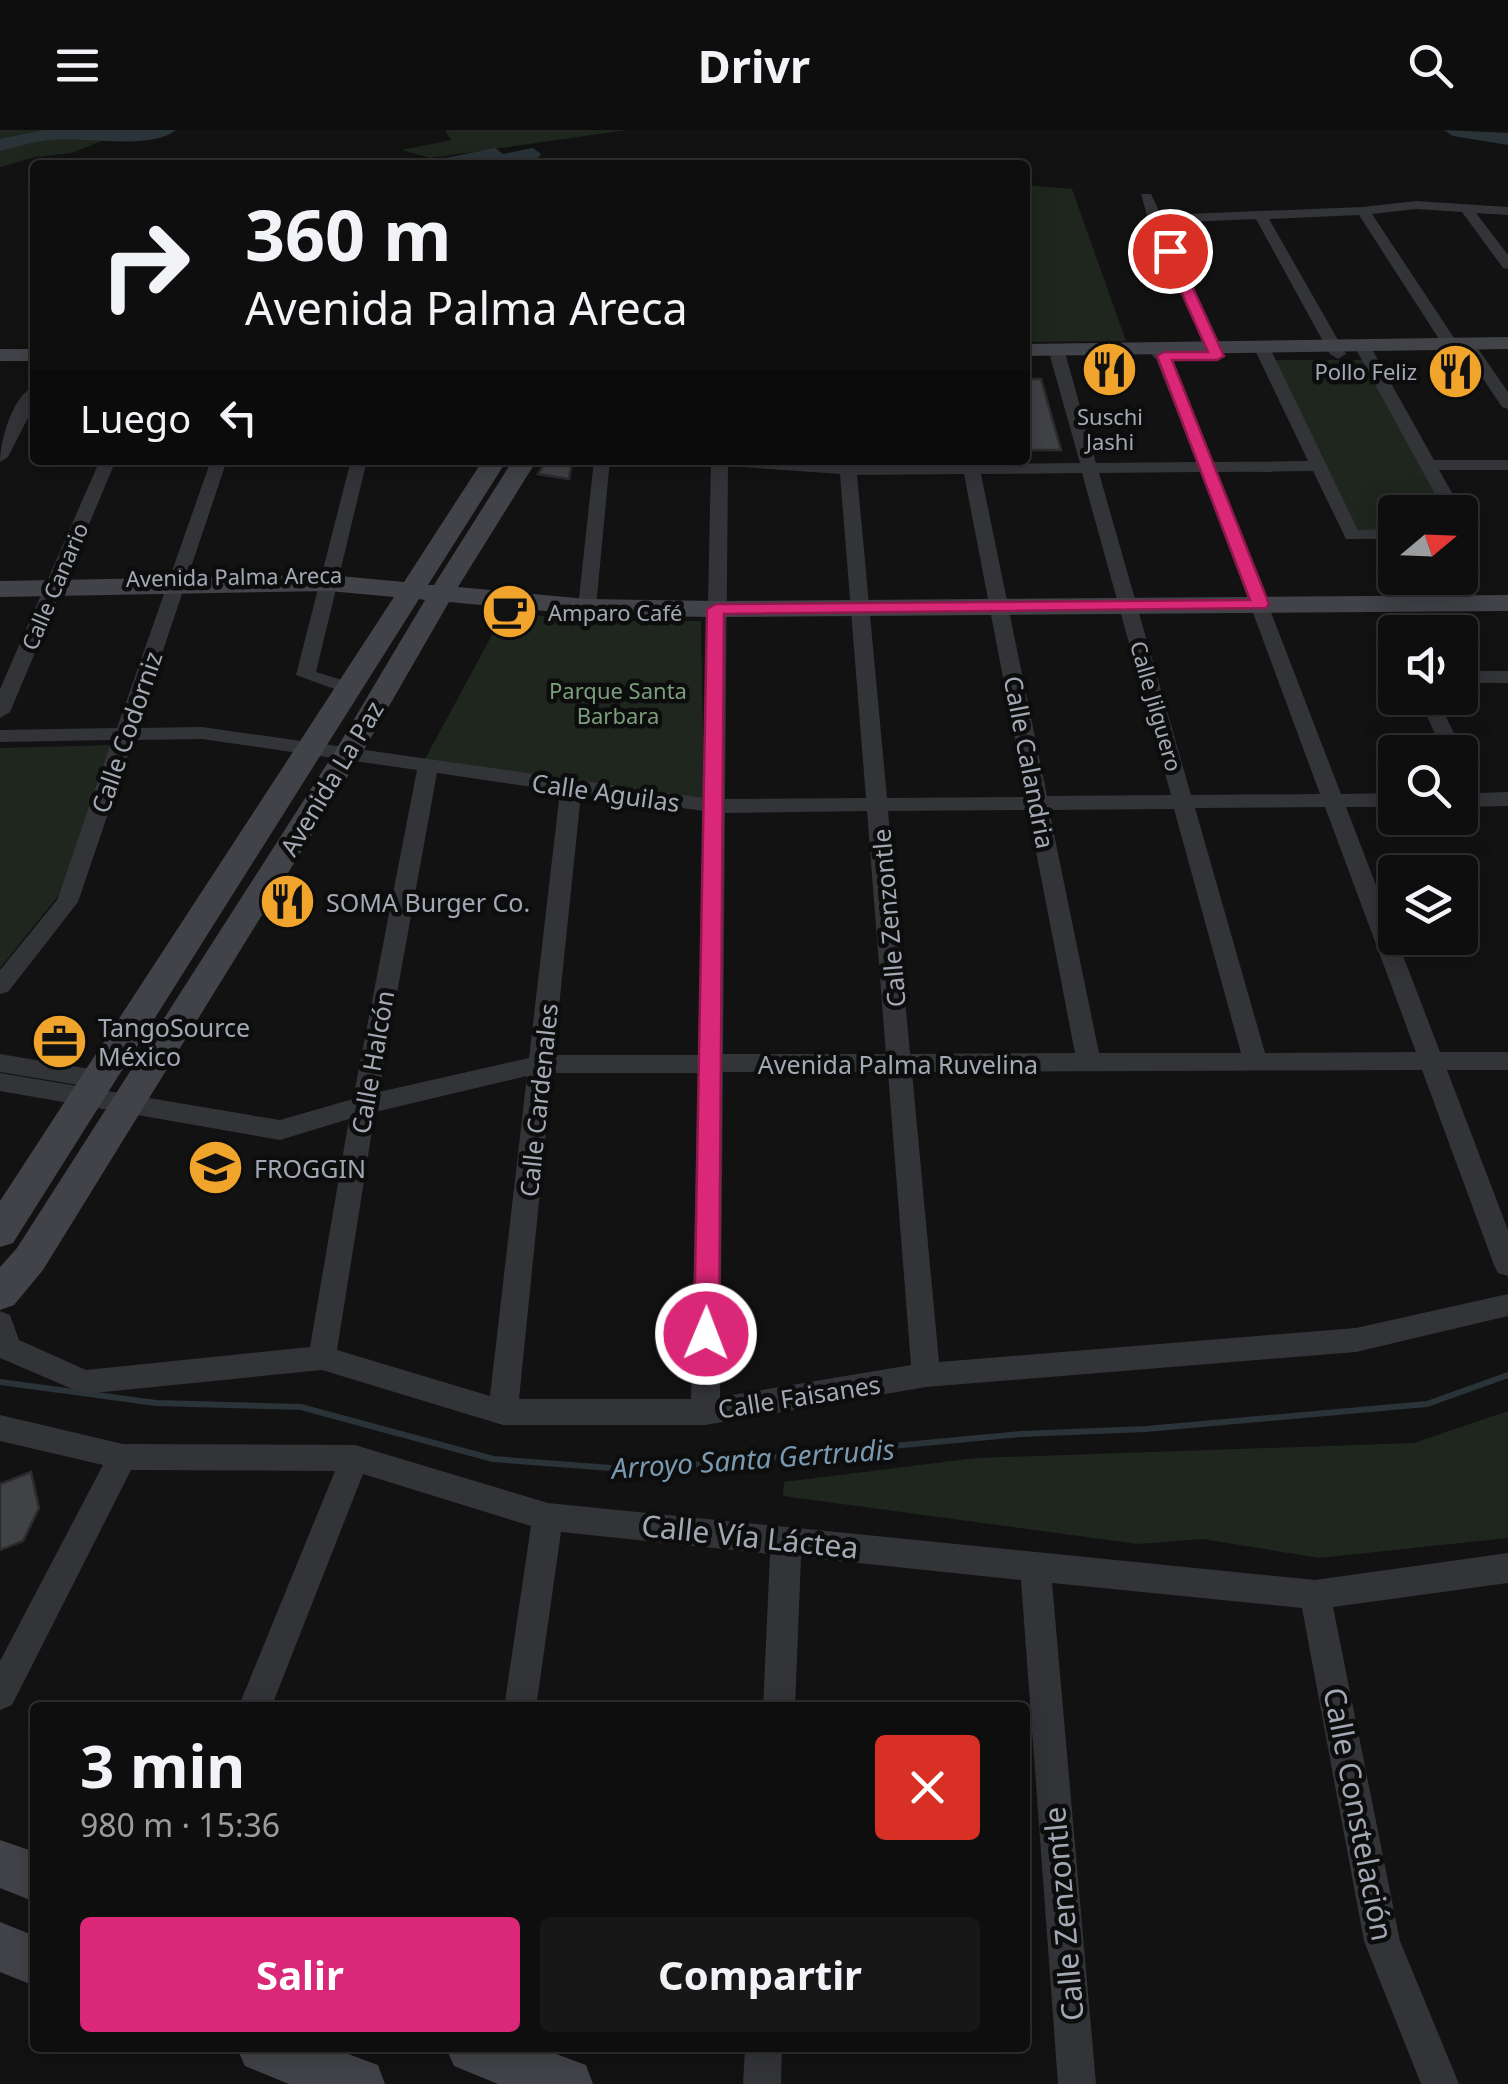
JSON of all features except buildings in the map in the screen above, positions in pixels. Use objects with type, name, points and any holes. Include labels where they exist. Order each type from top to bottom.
[{"type":"street","points":[[1146,197],[1215,351]]},
{"type":"street","points":[[1156,219],[1363,212],[1416,205],[1508,211]]},
{"type":"street","points":[[1466,208],[1508,265]]},
{"type":"street","points":[[1363,212],[1508,404]]},
{"type":"street","points":[[1262,216],[1335,349]]},
{"type":"street","points":[[1030,353],[1462,348],[1508,343]]},
{"type":"street","points":[[1462,348],[1508,354]]},
{"type":"street","points":[[1364,349],[1445,495]]},
{"type":"street","points":[[1263,350],[1352,535],[1378,534]]},
{"type":"street","points":[[1158,352],[1208,467],[1330,801],[1508,1265]]},
{"type":"street","name":"Calle Jilguero","points":[[1057,353],[1256,1063]]},
{"type":"street","points":[[0,358],[30,359]]},
{"type":"street","points":[[0,457],[6,435],[30,396]]},
{"type":"street","name":"Calle Canario","points":[[0,712],[106,465]]},
{"type":"street","name":"Calle Codorniz","points":[[0,986],[67,902],[217,465]]},
{"type":"street","points":[[348,688],[306,675],[358,465]]},
{"type":"street","name":"Avenida La Paz","points":[[0,1294],[30,1259],[348,752],[437,589],[493,465]]},
{"type":"street","name":"Avenida La Paz","points":[[0,1232],[348,688],[437,589],[522,465]]},
{"type":"street","points":[[587,607],[601,465]]},
{"type":"street","points":[[705,1412],[719,465]]},
{"type":"street","name":"Calle Zenzontle","points":[[847,465],[926,1375]]},
{"type":"street","name":"Calle Calandria","points":[[971,465],[1089,1064]]},
{"type":"street","points":[[1001,465],[1319,466]]},
{"type":"street","points":[[1429,465],[1508,466]]},
{"type":"street","name":"Avenida Palma Areca","points":[[0,589],[55,584],[330,578],[587,607],[1508,603]]},
{"type":"street","name":"Avenida Palma Areca","points":[[0,580],[55,584]]},
{"type":"street","points":[[1478,677],[1508,678]]},
{"type":"street","name":"Calle Aguilas","points":[[0,736],[202,733],[713,806],[1378,800]]},
{"type":"street","name":"Calle Halcón","points":[[322,1358],[364,1105],[428,768]]},
{"type":"street","name":"Calle Cardenales","points":[[503,1412],[572,787]]},
{"type":"street","points":[[1478,800],[1508,800]]},
{"type":"street","name":"Avenida Palma Ruvelina","points":[[0,1063],[90,1088],[127,1104],[280,1130],[364,1105],[542,1064],[1508,1061]]},
{"type":"street","name":"Avenida Palma Ruvelina","points":[[0,1082],[90,1088]]},
{"type":"street","name":"Calle Faisanes","points":[[0,1323],[7,1348],[84,1382],[322,1358],[503,1412],[705,1412],[926,1375],[1356,1340],[1508,1306]]},
{"type":"street","name":"Calle Vía Láctea","points":[[0,1428],[123,1457],[354,1458],[548,1516],[1315,1595],[1508,1568]]},
{"type":"street","points":[[0,1694],[123,1457]]},
{"type":"street","points":[[256,1702],[354,1458]]},
{"type":"street","points":[[521,1702],[548,1516]]},
{"type":"street","points":[[779,1702],[786,1540]]},
{"type":"street","name":"Calle Zenzontle","points":[[1035,1564],[1076,2084]]},
{"type":"street","name":"Calle Constelación","points":[[1315,1595],[1382,1942],[1440,2084]]},
{"type":"street","points":[[0,1864],[30,1876]]},
{"type":"street","points":[[0,1947],[30,1958]]},
{"type":"street","points":[[274,2052],[359,2084]]},
{"type":"street","points":[[482,2052],[566,2084]]},
{"type":"street","points":[[762,2084],[764,2052]]},
{"type":"green space","points":[[0,130],[129,130],[72,153],[0,167]]},
{"type":"green space","points":[[445,130],[627,130],[430,158],[402,150],[451,140]]},
{"type":"green space","points":[[1030,185],[1072,189],[1126,341],[1030,342]]},
{"type":"green space","points":[[1275,360],[1362,360],[1437,495],[1378,495],[1378,530],[1358,530]]},
{"type":"green space","name":"Parque Santa Barbara","points":[[506,609],[567,621],[701,621],[704,799],[425,759]]},
{"type":"green space","points":[[112,745],[58,896],[0,968],[0,748]]},
{"type":"green space","points":[[1508,1411],[1508,1538],[1319,1558],[1203,1539],[1138,1544],[783,1496],[784,1482],[976,1458],[1414,1443]]},
{"type":"shaded area","points":[[495,148],[503,154],[533,148],[541,154],[537,160],[436,160]]},
{"type":"waterway","points":[[0,145],[51,134],[105,136],[167,130]]},
{"type":"waterway","points":[[1453,130],[1508,139]]},
{"type":"waterway","name":"Arroyo Santa Gertrudis","points":[[0,1382],[156,1403],[301,1407],[493,1459],[638,1470],[1021,1434],[1146,1429],[1427,1404],[1508,1375]]},
{"type":"place","name":"Suschi Jashi","points":[[1110,369]]},
{"type":"place","name":"Pollo Feliz","points":[[1456,371]]},
{"type":"place","name":"Amparo Café","points":[[509,612]]},
{"type":"place","name":"SOMA Burger Co.","points":[[287,902]]},
{"type":"place","name":"TangoSource México","points":[[59,1041]]},
{"type":"place","name":"FROGGIN","points":[[215,1168]]},
{"type":"route","points":[[706,1334],[716,609],[1260,604],[1164,356],[1217,356],[1170,251]]}]
